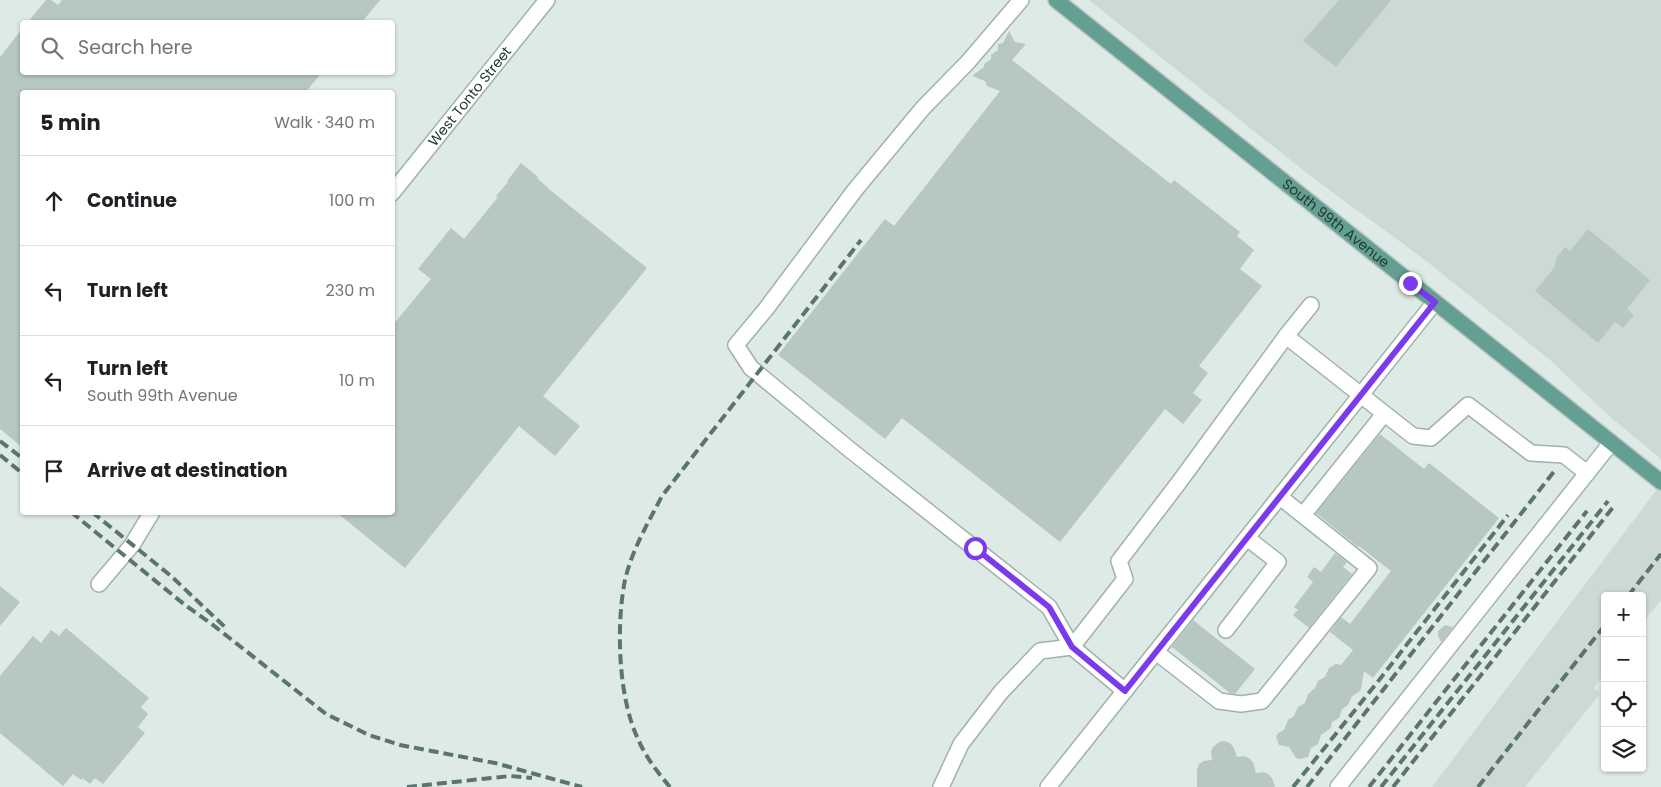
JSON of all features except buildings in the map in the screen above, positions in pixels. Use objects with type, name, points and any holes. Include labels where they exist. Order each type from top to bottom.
[{"type":"main road","name":"South 99th Avenue","points":[[1056,0],[1661,482]]},
{"type":"street","name":"West Tonto Street","points":[[395,189],[547,0]]},
{"type":"street","points":[[1021,0],[968,62],[923,108],[868,175],[766,309],[736,345],[751,368],[849,449],[1049,607],[1072,647],[1125,691]]},
{"type":"street","points":[[1048,787],[1435,302]]},
{"type":"street","points":[[941,787],[961,744],[1001,692],[1040,651],[1072,647],[1125,579],[1118,561],[1311,305]]},
{"type":"street","points":[[1286,336],[1360,396],[1414,436],[1431,438],[1468,405],[1531,453],[1564,455],[1587,473]]},
{"type":"street","points":[[1303,515],[1384,414]]},
{"type":"street","points":[[1338,787],[1611,443]]},
{"type":"street","points":[[1156,652],[1219,701],[1241,704],[1262,701],[1369,568],[1280,497]]},
{"type":"street","points":[[99,584],[132,546],[150,515]]},
{"type":"street","points":[[1226,630],[1278,562],[1247,538]]},
{"type":"shaded area","points":[[1089,0],[1661,0],[1661,459],[1609,416],[1550,360],[1421,257],[1313,178]]},
{"type":"shaded area","points":[[1661,484],[1661,600],[1646,619],[1646,592],[1601,592],[1601,678],[1594,688],[1600,694],[1525,787],[1432,787]]},
{"type":"railway","points":[[670,787],[644,752],[631,722],[626,703],[621,661],[620,618],[628,569],[641,537],[662,496],[861,240]]},
{"type":"railway","points":[[0,441],[20,456]]},
{"type":"railway","points":[[0,455],[20,471]]},
{"type":"railway","points":[[1307,787],[1556,469]]},
{"type":"railway","points":[[1381,787],[1608,501]]},
{"type":"railway","points":[[1393,787],[1614,506]]},
{"type":"railway","points":[[1369,787],[1587,511]]},
{"type":"railway","points":[[75,515],[185,605],[326,714],[369,735],[400,745],[495,763],[582,787]]},
{"type":"railway","points":[[96,515],[171,576],[227,629]]},
{"type":"railway","points":[[1293,787],[1508,515]]},
{"type":"railway","points":[[1631,592],[1661,554]]},
{"type":"railway","points":[[1478,787],[1601,630]]},
{"type":"railway","points":[[407,787],[510,776],[532,778]]},
{"type":"route","points":[[975,548],[1049,607],[1072,647],[1125,691],[1435,302],[1410,283]]}]
